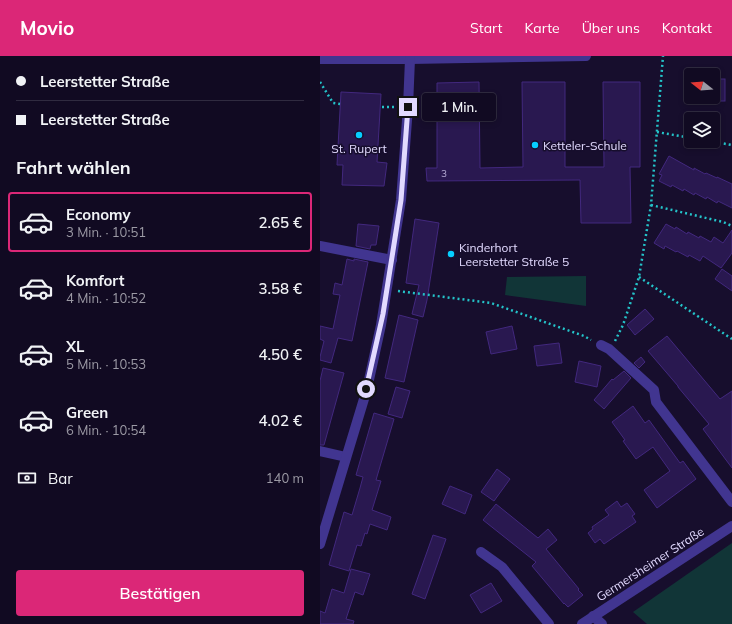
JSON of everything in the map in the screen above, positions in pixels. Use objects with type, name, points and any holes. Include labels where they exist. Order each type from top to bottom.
[{"type":"street","points":[[320,59],[586,56]]},
{"type":"street","points":[[320,544],[366,389],[381,326],[401,200],[410,59]]},
{"type":"street","points":[[320,246],[392,260]]},
{"type":"street","points":[[605,347],[654,390],[656,402],[732,502]]},
{"type":"street","points":[[320,451],[346,457]]},
{"type":"street","name":"Germersheimer Straße","points":[[582,624],[732,526]]},
{"type":"street","points":[[481,552],[502,567],[549,624]]},
{"type":"street","points":[[593,616],[602,624]]},
{"type":"path","points":[[387,290],[491,303],[584,336],[605,347],[623,325],[639,277],[651,205],[663,56]]},
{"type":"path","points":[[320,82],[333,103],[340,104]]},
{"type":"path","points":[[657,132],[684,137]]},
{"type":"path","points":[[720,143],[732,145]]},
{"type":"path","points":[[651,205],[723,222],[732,226]]},
{"type":"path","points":[[639,277],[732,339]]},
{"type":"green space","points":[[586,276],[586,306],[505,295],[507,277]]},
{"type":"green space","points":[[732,543],[732,624],[647,624],[633,612]]},
{"type":"building","points":[[720,79],[725,79],[725,101],[720,101]]},
{"type":"building","points":[[479,82],[480,168],[523,167],[522,82],[565,82],[565,167],[604,167],[603,82],[640,82],[640,167],[630,167],[631,223],[581,223],[580,180],[427,181],[426,168],[437,168],[437,83]]},
{"type":"building","name":"St. Rupert","points":[[341,92],[381,94],[377,162],[387,163],[384,186],[342,185],[343,165],[337,165]]},
{"type":"building","points":[[669,156],[694,170],[694,168],[705,174],[706,173],[717,177],[732,184],[732,208],[718,201],[717,203],[707,197],[706,199],[695,193],[694,195],[684,189],[683,191],[672,185],[671,187],[659,181],[662,175],[659,174]]},
{"type":"building","points":[[415,219],[439,223],[423,317],[412,314],[419,285],[406,283]]},
{"type":"building","points":[[358,224],[379,226],[376,245],[371,245],[370,249],[356,246]]},
{"type":"building","points":[[666,224],[675,229],[676,227],[687,234],[688,232],[699,238],[700,236],[711,242],[714,237],[723,243],[732,230],[732,253],[721,268],[703,256],[700,261],[665,246],[664,249],[654,243]]},
{"type":"building","points":[[347,259],[368,262],[352,341],[338,338],[331,363],[320,360],[324,341],[320,339],[320,326],[333,329],[340,295],[333,294],[335,283],[342,285]]},
{"type":"building","points":[[722,269],[732,276],[732,291],[715,279]]},
{"type":"building","points":[[645,309],[654,319],[635,335],[627,325]]},
{"type":"building","points":[[399,315],[418,320],[404,382],[385,378]]},
{"type":"building","points":[[512,326],[517,349],[491,354],[486,332]]},
{"type":"building","points":[[667,336],[720,399],[732,391],[732,468],[703,429],[709,424],[648,351]]},
{"type":"building","points":[[559,343],[562,363],[537,366],[534,346]]},
{"type":"building","points":[[641,357],[645,362],[639,368],[634,363]]},
{"type":"building","points":[[579,361],[601,366],[597,387],[575,382]]},
{"type":"building","points":[[323,368],[344,373],[324,445],[320,445],[320,381]]},
{"type":"building","points":[[624,371],[631,378],[604,409],[594,400],[612,379],[613,380]]},
{"type":"building","points":[[396,387],[410,391],[402,418],[388,414]]},
{"type":"building","points":[[633,406],[645,423],[649,420],[680,463],[683,461],[696,479],[657,508],[644,490],[670,471],[653,447],[636,459],[612,422]]},
{"type":"building","points":[[374,413],[394,419],[376,480],[381,481],[372,510],[391,517],[387,530],[370,524],[367,534],[365,533],[361,546],[357,545],[349,571],[329,565],[344,512],[352,515],[360,488],[363,477],[356,475]]},
{"type":"building","points":[[497,469],[510,479],[494,501],[481,492]]},
{"type":"building","points":[[450,486],[472,495],[465,514],[442,504]]},
{"type":"building","points":[[617,501],[621,507],[627,503],[635,514],[632,516],[636,522],[604,544],[600,539],[595,543],[588,533],[593,529],[592,527],[609,515],[605,510]]},
{"type":"building","points":[[496,504],[538,538],[548,529],[557,540],[546,549],[583,595],[568,607],[564,604],[532,566],[536,562],[483,520]]},
{"type":"building","points":[[433,535],[446,539],[425,599],[412,594]]},
{"type":"building","points":[[351,569],[370,574],[363,595],[355,592],[346,619],[354,621],[353,624],[320,624],[320,611],[325,613],[332,589],[344,593]]},
{"type":"building","points":[[491,583],[502,601],[481,613],[470,595]]},
{"type":"place","name":"St. Rupert","points":[[359,135]]},
{"type":"place","name":"Ketteler-Schule","points":[[535,145]]},
{"type":"place","name":"Kinderhort Leerstetter Straße 5","points":[[451,254]]},
{"type":"route","points":[[366,389],[381,326],[401,200],[408,107]]}]
